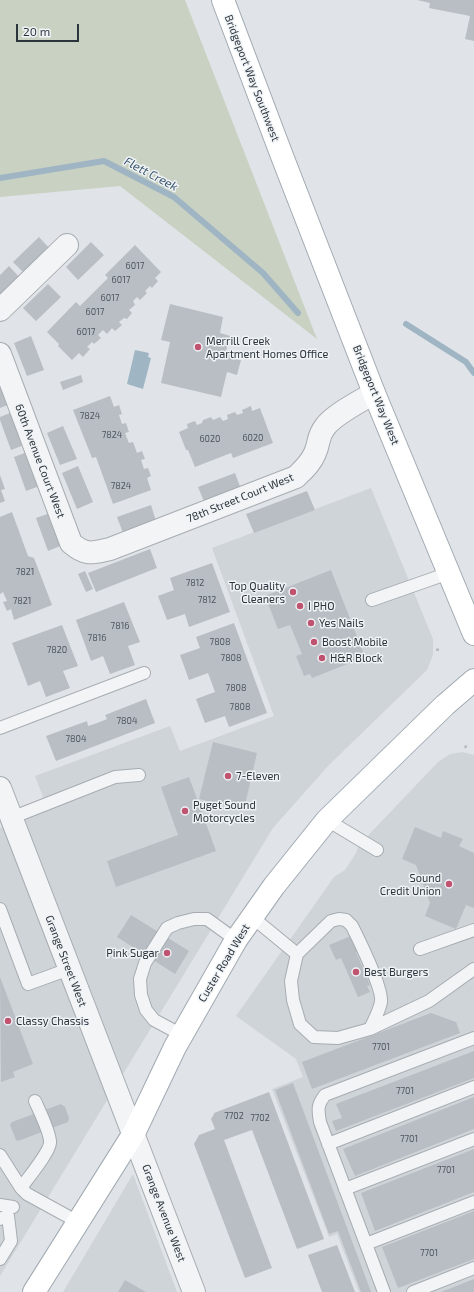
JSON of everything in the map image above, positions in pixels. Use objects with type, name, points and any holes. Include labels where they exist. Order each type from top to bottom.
[{"type":"main road","name":"Bridgeport Way Southwest","points":[[223,0],[282,156]]},
{"type":"main road","name":"Bridgeport Way West","points":[[282,156],[374,394],[474,634]]},
{"type":"main road","name":"Custer Road West","points":[[34,1292],[134,1133],[175,1047],[236,940],[274,886],[327,820],[445,705],[474,680]]},
{"type":"street","points":[[0,310],[67,245]]},
{"type":"street","name":"60th Avenue Court West","points":[[0,354],[71,543],[80,550],[89,553],[94,552]]},
{"type":"street","name":"78th Street Court West","points":[[94,552],[110,548],[296,476],[309,465],[316,452],[319,436],[326,425],[374,394]]},
{"type":"street","name":"Grange Street West","points":[[0,788],[7,817],[70,969],[134,1133]]},
{"type":"street","name":"Grange Avenue West","points":[[134,1133],[194,1292]]},
{"type":"lane","points":[[372,600],[449,573]]},
{"type":"lane","points":[[0,728],[144,673]]},
{"type":"lane","points":[[7,817],[115,777],[139,775]]},
{"type":"lane","points":[[327,820],[377,850]]},
{"type":"lane","points":[[0,909],[28,984],[70,969]]},
{"type":"lane","points":[[252,917],[297,954]]},
{"type":"lane","points":[[182,1035],[154,1020],[146,1010],[141,995],[140,979],[145,963],[167,928],[178,923],[194,919],[207,919],[236,940]]},
{"type":"lane","points":[[370,1029],[381,1001],[380,989],[352,926],[346,920],[339,919],[331,921],[297,954],[291,981],[293,1000],[300,1024],[314,1037],[338,1038],[370,1029],[429,1001],[474,969]]},
{"type":"lane","points":[[420,949],[473,928]]},
{"type":"lane","points":[[381,1001],[390,1010],[401,1015]]},
{"type":"lane","points":[[384,1292],[320,1122],[318,1110],[320,1102],[325,1095],[474,1038]]},
{"type":"lane","points":[[328,1144],[474,1088]]},
{"type":"lane","points":[[21,1188],[46,1153],[50,1143],[49,1136],[35,1101]]},
{"type":"lane","points":[[345,1189],[474,1139]]},
{"type":"lane","points":[[0,1155],[21,1188],[27,1194],[78,1222]]},
{"type":"lane","points":[[366,1244],[474,1202]]},
{"type":"lane","points":[[0,1205],[12,1207]]},
{"type":"lane","points":[[0,1219],[8,1216],[11,1241],[0,1259]]},
{"type":"lane","points":[[413,1292],[474,1268]]},
{"type":"path","points":[[436,650],[441,649]]},
{"type":"path","points":[[465,748],[467,744]]},
{"type":"shaded area","points":[[371,488],[433,639],[433,655],[427,670],[328,766],[273,828],[0,1276],[0,828],[48,810],[35,776],[170,726],[180,751],[274,716],[212,548]]},
{"type":"shaded area","points":[[463,752],[474,755],[474,1292],[359,1292],[337,1234],[329,1237],[272,1089],[303,1077],[296,1059],[236,1016],[334,877],[345,870],[356,853],[359,845],[438,762],[450,754]]},
{"type":"shaded area","points":[[133,1174],[177,1292],[63,1292]]},
{"type":"green space","points":[[0,0],[185,0],[317,339],[120,186],[0,197]]},
{"type":"water","points":[[135,350],[149,353],[148,357],[151,358],[143,389],[127,384]]},
{"type":"building","points":[[417,0],[474,0],[474,41],[465,39],[470,16],[429,8],[430,3]]},
{"type":"building","points":[[39,237],[51,250],[26,275],[13,262]]},
{"type":"building","points":[[91,242],[104,255],[78,280],[66,267]]},
{"type":"building","points":[[135,245],[161,272],[155,278],[158,281],[152,288],[150,286],[145,291],[147,293],[140,300],[137,297],[133,301],[135,305],[129,310],[132,313],[127,319],[124,318],[119,322],[122,325],[115,331],[112,328],[107,334],[103,330],[98,335],[101,338],[94,344],[92,342],[87,347],[90,349],[83,357],[79,353],[72,360],[47,332],[76,302],[80,306],[108,278],[105,275]]},
{"type":"building","points":[[9,266],[21,279],[0,301],[0,275]]},
{"type":"building","points":[[48,284],[61,297],[36,321],[23,308]]},
{"type":"building","name":"Merrill Creek Apartment Homes Office","points":[[170,304],[223,317],[220,333],[230,336],[226,351],[234,353],[233,358],[241,360],[237,375],[227,372],[221,397],[161,383],[170,342],[161,340]]},
{"type":"building","points":[[31,336],[44,370],[27,376],[14,343]]},
{"type":"building","points":[[0,370],[13,403],[0,408]]},
{"type":"building","points":[[81,375],[83,382],[63,390],[60,382]]},
{"type":"building","points":[[110,396],[114,407],[119,405],[122,414],[119,415],[122,424],[126,423],[129,432],[125,433],[129,443],[133,442],[137,453],[142,451],[145,459],[141,460],[144,469],[148,468],[151,476],[147,478],[151,490],[113,504],[96,457],[92,458],[73,410]]},
{"type":"building","points":[[251,406],[252,411],[260,408],[273,443],[233,458],[231,453],[195,467],[179,432],[188,428],[187,424],[195,421],[197,425],[202,423],[203,420],[211,417],[213,420],[220,417],[223,421],[228,419],[227,415],[235,412],[237,415],[243,413],[242,410]]},
{"type":"building","points":[[15,411],[27,444],[11,450],[0,417]]},
{"type":"building","points":[[63,426],[77,459],[60,465],[47,433]]},
{"type":"building","points":[[30,451],[42,485],[26,491],[14,457]]},
{"type":"building","points":[[78,466],[93,502],[77,509],[62,473]]},
{"type":"building","points":[[235,473],[241,489],[205,504],[198,487]]},
{"type":"building","points":[[0,475],[5,489],[1,490],[5,501],[0,503]]},
{"type":"building","points":[[307,491],[315,510],[254,533],[246,514]]},
{"type":"building","points":[[151,505],[156,521],[123,533],[117,517]]},
{"type":"building","points":[[12,512],[28,556],[34,558],[52,605],[14,620],[11,609],[7,611],[3,602],[7,601],[3,592],[0,594],[0,517]]},
{"type":"building","points":[[53,512],[65,544],[48,551],[36,518]]},
{"type":"building","points":[[150,549],[157,568],[96,592],[88,573]]},
{"type":"building","points":[[212,563],[230,612],[189,627],[185,614],[167,620],[158,596],[174,590],[170,578]]},
{"type":"building","points":[[331,570],[365,657],[312,678],[310,674],[304,676],[296,656],[302,654],[290,625],[278,629],[265,596]]},
{"type":"building","points":[[85,571],[93,589],[86,592],[78,574]]},
{"type":"building","points":[[124,602],[140,642],[128,646],[135,665],[110,674],[103,656],[91,661],[76,620]]},
{"type":"building","points":[[234,623],[267,713],[229,727],[225,716],[205,723],[196,699],[215,692],[208,673],[189,680],[180,655],[200,648],[196,637]]},
{"type":"building","points":[[62,625],[78,666],[63,671],[70,688],[46,697],[40,681],[28,686],[12,643]]},
{"type":"building","points":[[146,699],[155,723],[56,761],[46,736],[87,721],[88,726],[97,723],[107,719],[105,715]]},
{"type":"building","name":"7-Eleven","points":[[213,742],[257,753],[244,809],[199,799]]},
{"type":"building","name":"Puget Sound Motorcycles","points":[[189,777],[216,851],[116,887],[107,861],[178,835],[161,787]]},
{"type":"building","name":"Sound Credit Union","points":[[415,827],[441,838],[443,831],[463,839],[459,846],[474,853],[474,908],[466,905],[456,929],[425,916],[430,903],[416,865],[402,859]]},
{"type":"building","points":[[131,915],[189,951],[175,974],[117,937]]},
{"type":"building","name":"Best Burgers","points":[[353,935],[360,951],[356,952],[370,985],[367,986],[370,992],[358,997],[341,958],[336,960],[329,945]]},
{"type":"building","name":"Classy Chassis","points":[[0,977],[33,1064],[13,1072],[15,1077],[1,1082]]},
{"type":"building","points":[[431,1013],[456,1022],[460,1033],[312,1089],[302,1062]]},
{"type":"building","points":[[474,1051],[474,1078],[336,1131],[332,1121],[342,1118],[336,1104]]},
{"type":"building","points":[[293,1083],[371,1292],[361,1292],[338,1231],[329,1234],[275,1090]]},
{"type":"building","points":[[269,1092],[324,1239],[297,1249],[252,1130],[224,1140],[272,1268],[245,1278],[194,1144],[199,1135],[215,1129],[211,1119],[214,1113]]},
{"type":"building","points":[[474,1097],[474,1129],[355,1176],[343,1149]]},
{"type":"building","points":[[61,1104],[65,1107],[69,1118],[68,1122],[18,1141],[16,1140],[10,1125],[12,1122]]},
{"type":"building","points":[[474,1149],[474,1192],[375,1231],[361,1193]]},
{"type":"building","points":[[474,1211],[474,1259],[398,1288],[382,1247]]},
{"type":"building","points":[[337,1245],[355,1292],[322,1292],[308,1255]]},
{"type":"building","points":[[474,1279],[474,1292],[441,1292]]},
{"type":"building","points":[[125,1280],[146,1292],[118,1292]]},
{"type":"waterway","name":"Flett Creek","points":[[0,178],[104,161],[174,197],[263,273],[298,313]]},
{"type":"waterway","name":"Flett Creek","points":[[406,324],[466,362],[474,373]]},
{"type":"place","name":"Merrill Creek Apartment Homes Office","points":[[198,347]]},
{"type":"place","name":"Top Quality Cleaners","points":[[293,592]]},
{"type":"place","name":"I PHO","points":[[300,606]]},
{"type":"place","name":"Yes Nails","points":[[311,623]]},
{"type":"place","name":"Boost Mobile","points":[[314,642]]},
{"type":"place","name":"H&R Block","points":[[322,658]]},
{"type":"place","name":"7-Eleven","points":[[228,776]]},
{"type":"place","name":"Puget Sound Motorcycles","points":[[185,811]]},
{"type":"place","name":"Sound Credit Union","points":[[449,884]]},
{"type":"place","name":"Pink Sugar","points":[[167,953]]},
{"type":"place","name":"Best Burgers","points":[[356,972]]},
{"type":"place","name":"Classy Chassis","points":[[8,1021]]}]
